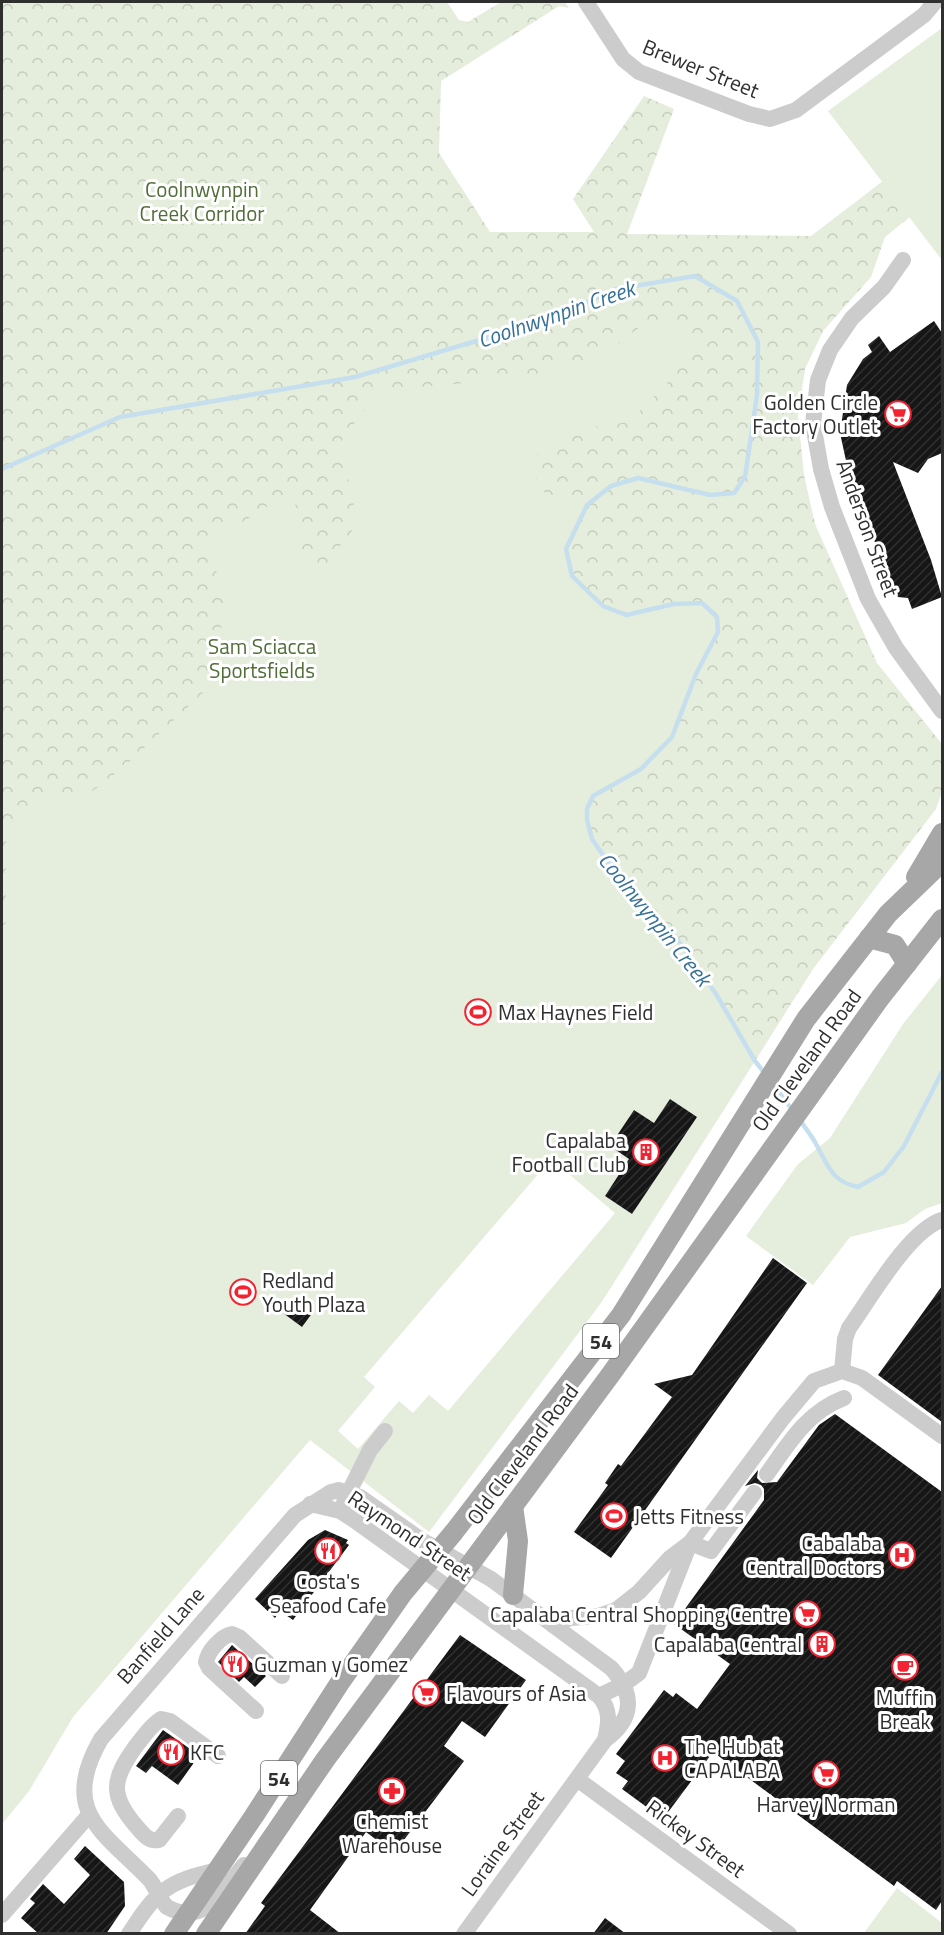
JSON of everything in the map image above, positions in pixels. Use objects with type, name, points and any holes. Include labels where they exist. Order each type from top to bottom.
[{"type":"main road","points":[[902,900],[942,833]]},
{"type":"main road","name":"Old Cleveland Road","points":[[174,1934],[350,1666],[422,1569],[621,1315],[795,1036],[868,938],[902,900],[942,862]]},
{"type":"main road","name":"Old Cleveland Road","points":[[207,1934],[298,1798],[826,1074],[942,919]]},
{"type":"main road","points":[[868,938],[895,945],[907,964]]},
{"type":"main road","points":[[513,1506],[518,1541],[513,1595]]},
{"type":"street","name":"Brewer Street","points":[[586,2],[623,59],[639,72],[749,114],[770,118],[796,110],[924,15],[936,2]]},
{"type":"street","name":"Anderson Street","points":[[903,260],[884,287],[852,318],[830,350],[818,380],[813,424],[821,469],[832,507],[868,599],[896,648],[942,711]]},
{"type":"street","points":[[842,1371],[845,1339],[849,1328],[912,1242],[934,1222],[942,1220]]},
{"type":"street","points":[[605,1740],[609,1717],[604,1702],[599,1696],[624,1684],[639,1673],[690,1543],[814,1381],[829,1373],[842,1371],[862,1378],[942,1436]]},
{"type":"street","points":[[760,1449],[771,1467],[805,1421],[827,1405],[844,1398]]},
{"type":"street","points":[[340,1511],[370,1450],[385,1431]]},
{"type":"street","name":"Raymond Street","points":[[310,1504],[331,1492],[349,1493],[369,1502],[438,1550],[513,1595],[611,1668],[624,1684]]},
{"type":"street","points":[[690,1543],[711,1551],[754,1493]]},
{"type":"street","name":"Raymond Street","points":[[310,1504],[340,1511],[599,1696]]},
{"type":"street","name":"Banfield Lane","points":[[188,1913],[167,1907],[151,1882],[100,1832],[89,1815],[84,1786],[85,1772],[101,1739],[295,1515],[310,1504]]},
{"type":"street","points":[[553,1625],[570,1618],[598,1616],[616,1610],[639,1592],[670,1558],[690,1543]]},
{"type":"street","points":[[256,1711],[209,1668],[206,1662],[208,1654],[222,1638],[232,1634],[239,1637],[282,1676]]},
{"type":"street","points":[[577,1779],[605,1740],[617,1732],[624,1722],[628,1705],[624,1684]]},
{"type":"street","points":[[177,1816],[159,1840],[145,1836],[127,1816],[117,1798],[118,1772],[124,1762],[154,1724],[161,1719],[170,1721],[218,1756]]},
{"type":"street","name":"Loraine Street","points":[[464,1934],[577,1779]]},
{"type":"street","name":"Rickey Street","points":[[577,1779],[789,1934]]},
{"type":"street","points":[[188,1913],[205,1910],[214,1903],[298,1798]]},
{"type":"street","points":[[2,1915],[89,1815]]},
{"type":"street","points":[[129,1934],[158,1893],[171,1883],[218,1870]]},
{"type":"green space","name":"Coolnwynpin Creek Corridor","points":[[2,2],[447,2],[459,20],[468,22],[501,2],[565,2],[569,8],[559,6],[441,81],[439,153],[490,232],[594,232],[573,199],[644,96],[674,109],[627,234],[811,236],[883,181],[911,216],[885,237],[871,277],[823,331],[805,369],[798,416],[804,475],[815,524],[877,663],[942,744],[942,792],[936,809],[813,969],[755,1061],[716,994],[677,939],[612,868],[592,839],[587,820],[587,809],[593,796],[641,769],[672,737],[696,674],[718,632],[717,617],[702,603],[674,604],[626,615],[603,606],[572,576],[566,549],[587,505],[545,493],[527,462],[566,431],[629,422],[669,381],[696,345],[687,324],[645,323],[605,354],[529,378],[379,390],[340,443],[358,523],[325,566],[300,559],[303,523],[290,492],[208,544],[226,603],[210,686],[125,766],[81,800],[35,796],[6,836],[6,923],[2,926]]},
{"type":"green space","points":[[942,28],[942,260],[828,111]]},
{"type":"green space","name":"Sam Sciacca Sportsfields","points":[[737,301],[626,615],[674,604],[702,603],[717,617],[718,632],[696,674],[672,737],[641,769],[593,796],[592,839],[612,868],[677,939],[716,994],[755,1061],[601,1303],[429,1532],[310,1440],[73,1717],[29,1791],[2,1824],[2,469]],"holes":[[[670,1099],[697,1117],[632,1214],[605,1196],[629,1159],[610,1146],[634,1110],[654,1123]],[[551,1159],[615,1213],[448,1411],[429,1395],[413,1413],[399,1401],[358,1449],[338,1431],[375,1387],[364,1377]]]},
{"type":"green space","points":[[942,975],[942,1203],[925,1209],[906,1223],[850,1237],[813,1285],[746,1236],[798,1164],[830,1138],[903,1024]]},
{"type":"green space","points":[[897,1888],[942,1923],[942,1933],[864,1933]]},
{"type":"building","points":[[934,321],[942,333],[942,453],[928,459],[918,473],[893,462],[931,560],[942,597],[912,609],[908,598],[898,597],[888,577],[880,580],[870,552],[878,550],[850,479],[840,433],[847,385],[863,359],[872,352],[868,345],[879,336],[890,352]]},
{"type":"building","name":"Capalaba Football Club","points":[[670,1099],[697,1117],[632,1214],[605,1196],[629,1159],[610,1146],[634,1110],[654,1123]]},
{"type":"building","points":[[773,1258],[807,1283],[611,1558],[574,1532],[608,1485],[605,1483],[618,1464],[621,1466],[672,1397],[654,1384],[692,1375]]},
{"type":"building","points":[[942,1286],[942,1422],[878,1375]]},
{"type":"building","points":[[294,1298],[313,1312],[302,1327],[283,1313]]},
{"type":"building","name":"Capalaba Central Shopping Centre","points":[[835,1414],[942,1492],[942,1901],[936,1910],[897,1881],[894,1886],[713,1752],[663,1819],[622,1789],[628,1781],[616,1773],[625,1761],[616,1754],[664,1690],[673,1697],[676,1693],[697,1709],[730,1664],[674,1624],[764,1500],[764,1489],[761,1485],[755,1483],[745,1486],[758,1470],[757,1478],[762,1483],[777,1482],[819,1425]]},
{"type":"building","points":[[325,1530],[348,1540],[346,1543],[349,1545],[293,1620],[280,1611],[275,1618],[255,1599],[308,1540]]},
{"type":"building","points":[[460,1635],[526,1680],[485,1737],[462,1721],[444,1746],[464,1761],[394,1853],[366,1832],[310,1910],[341,1934],[245,1934],[265,1906],[261,1903]]},
{"type":"building","name":"Guzman y Gomez","points":[[232,1645],[266,1676],[255,1687],[244,1677],[239,1682],[218,1662]]},
{"type":"building","name":"KFC","points":[[163,1730],[196,1753],[193,1764],[178,1785],[152,1766],[146,1773],[136,1766]]},
{"type":"building","points":[[85,1846],[124,1882],[125,1906],[106,1934],[39,1934],[21,1918],[35,1903],[30,1899],[43,1884],[64,1904],[90,1875],[74,1859]]},
{"type":"building","points":[[605,1918],[626,1934],[593,1934]]},
{"type":"waterway","name":"Coolnwynpin Creek","points":[[2,469],[120,417],[355,377],[550,319],[616,289],[695,276],[737,301],[758,342],[757,395],[745,477],[734,493],[710,495],[638,478],[611,486],[587,505],[566,549],[572,576],[603,606],[626,615],[674,604],[702,603],[717,617],[718,632],[696,674],[672,737],[641,769],[593,796],[587,809],[587,820],[592,839],[612,868],[677,939],[716,994],[755,1061],[766,1075]]},
{"type":"waterway","name":"Coolnwynpin Creek","points":[[800,1120],[836,1177],[858,1187],[884,1172],[904,1146],[942,1072]]},
{"type":"waterway","name":"Coolnwynpin Creek","points":[[773,1084],[793,1111]]},
{"type":"place","name":"Golden Circle Factory Outlet","points":[[898,414]]},
{"type":"place","name":"Max Haynes Field","points":[[478,1012]]},
{"type":"place","name":"Capalaba Football Club","points":[[646,1152]]},
{"type":"place","name":"Redland Youth Plaza","points":[[243,1292]]},
{"type":"place","name":"Jetts Fitness","points":[[614,1516]]},
{"type":"place","name":"Costa's Seafood Cafe","points":[[328,1551]]},
{"type":"place","name":"Cabalaba Central Doctors","points":[[902,1555]]},
{"type":"place","name":"Capalaba Central Shopping Centre","points":[[807,1614]]},
{"type":"place","name":"Capalaba Central","points":[[822,1644]]},
{"type":"place","name":"Guzman y Gomez","points":[[235,1664]]},
{"type":"place","name":"Muffin Break","points":[[905,1667]]},
{"type":"place","name":"Flavours of Asia","points":[[426,1693]]},
{"type":"place","name":"KFC","points":[[171,1752]]},
{"type":"place","name":"The Hub at CAPALABA","points":[[665,1758]]},
{"type":"place","name":"Harvey Norman","points":[[826,1774]]},
{"type":"place","name":"Chemist Warehouse","points":[[392,1791]]}]
